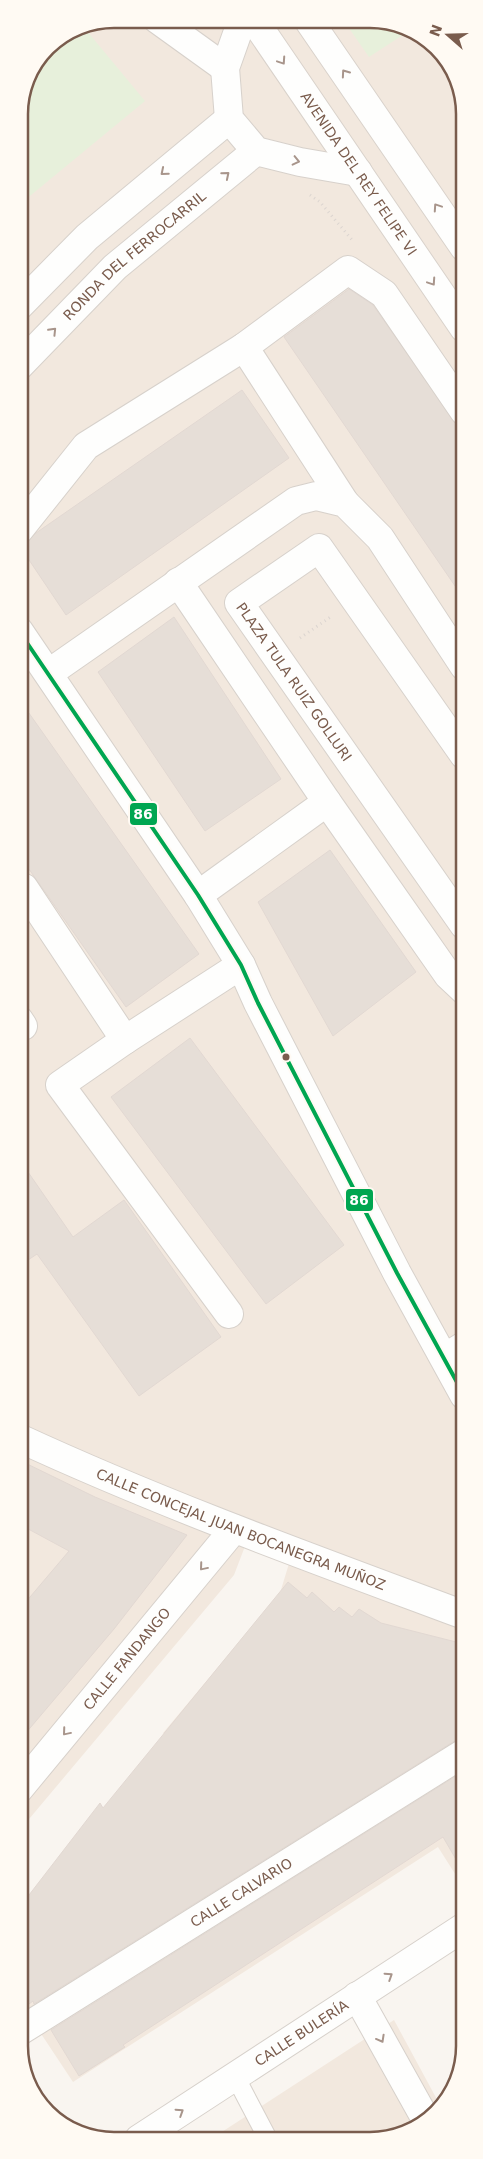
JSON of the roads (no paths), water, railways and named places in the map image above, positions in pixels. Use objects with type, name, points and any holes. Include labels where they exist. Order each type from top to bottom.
[{"type":"street","points":[[169,28],[225,68]]},
{"type":"street","points":[[239,28],[225,68],[229,119],[256,150],[300,162],[358,172]]},
{"type":"street","name":"AVENIDA DEL REY FELIPE VI","points":[[259,28],[456,316]]},
{"type":"street","points":[[314,28],[456,235]]},
{"type":"street","points":[[28,297],[87,237],[229,119]]},
{"type":"street","name":"RONDA DEL FERROCARRIL","points":[[28,357],[115,267],[256,150]]},
{"type":"street","points":[[28,519],[86,446],[244,347],[348,270],[384,294],[456,399]]},
{"type":"street","points":[[244,347],[345,503],[380,538],[456,653]]},
{"type":"street","points":[[49,673],[296,501],[316,496],[345,503]]},
{"type":"street","name":"PLAZA TULA RUIZ GOLLURI","points":[[456,761],[319,548],[239,603],[456,913]]},
{"type":"street","points":[[178,582],[327,802],[448,975],[456,982]]},
{"type":"street","points":[[28,644],[198,895],[241,965],[258,1003],[397,1273],[453,1347]]},
{"type":"street","points":[[198,895],[327,802]]},
{"type":"street","points":[[28,894],[125,1040]]},
{"type":"street","points":[[229,1314],[60,1085],[125,1040],[241,965]]},
{"type":"street","name":"CALLE CONCEJAL JUAN BOCANEGRA MUÑOZ","points":[[28,1442],[88,1470],[234,1529],[455,1612]]},
{"type":"street","name":"CALLE FANDANGO","points":[[28,1779],[234,1529]]},
{"type":"street","name":"CALLE CALVARIO","points":[[28,2026],[455,1759]]},
{"type":"street","name":"CALLE BULERÍA","points":[[148,2132],[455,1933]]},
{"type":"street","points":[[357,1996],[422,2113]]},
{"type":"lane","points":[[235,2076],[264,2132]]}]
